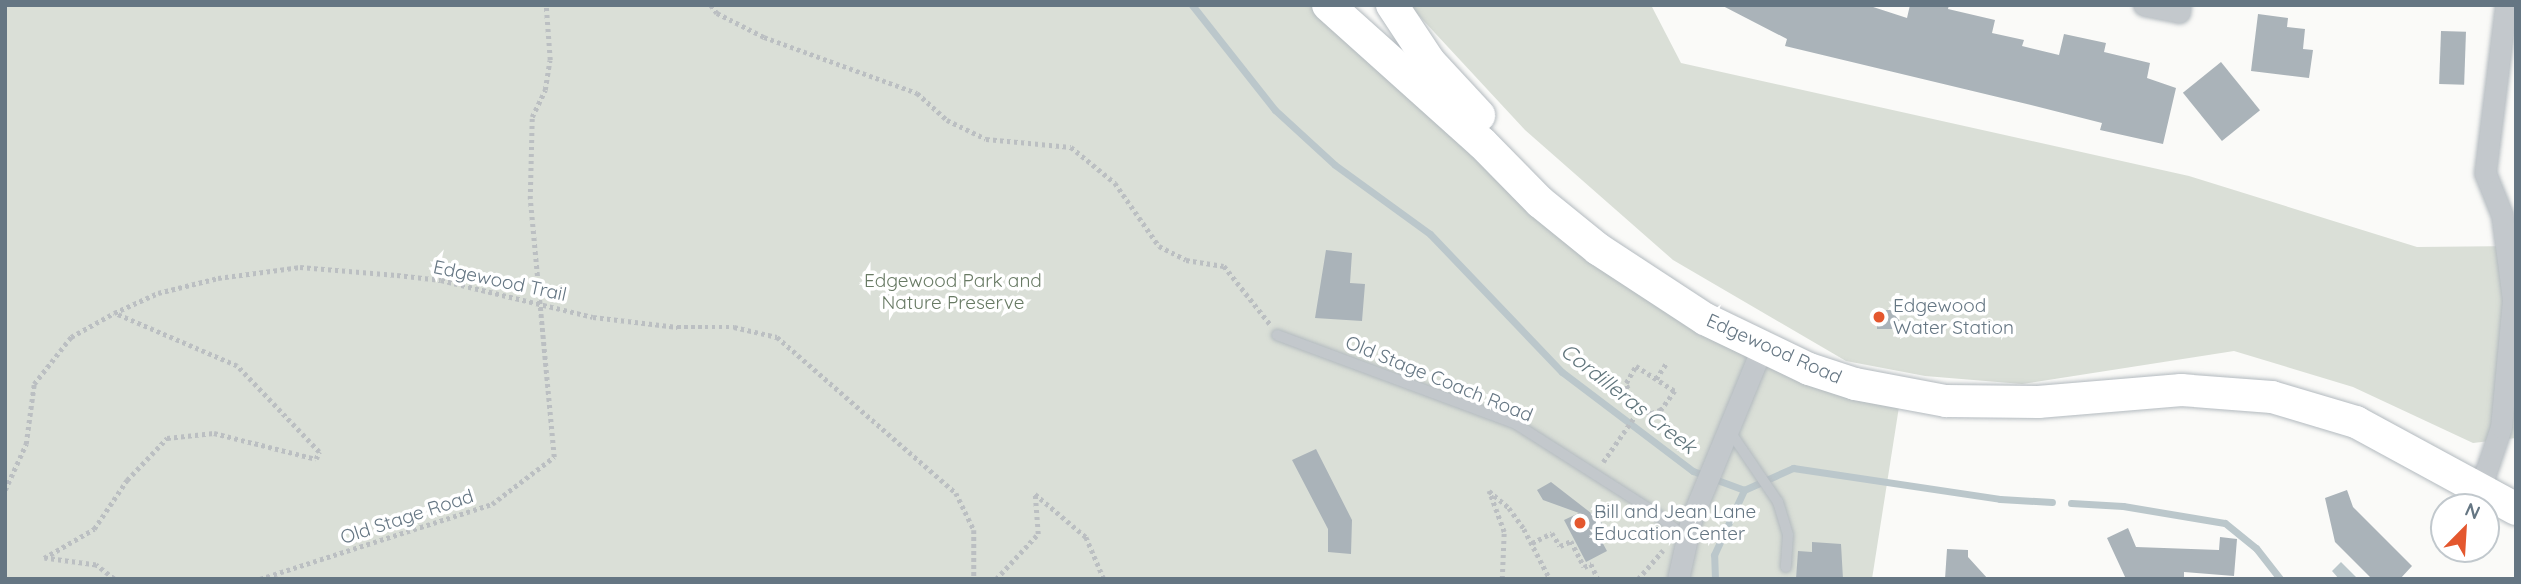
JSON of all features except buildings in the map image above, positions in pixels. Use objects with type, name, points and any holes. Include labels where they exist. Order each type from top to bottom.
[{"type":"main road","name":"Edgewood Road","points":[[1328,5],[1482,143],[1541,202],[1648,285],[1762,348],[1855,384],[1946,401],[2038,402],[2181,390],[2272,397],[2356,422],[2481,486],[2516,509]]},
{"type":"main road","points":[[1392,5],[1454,90],[1648,285]]},
{"type":"street","points":[[2144,5],[2180,9]]},
{"type":"street","points":[[2481,486],[2501,427],[2513,300],[2502,215],[2485,173],[2506,5]]},
{"type":"street","points":[[1678,579],[1686,530],[1762,348]]},
{"type":"lane","name":"Old Stage Coach Road","points":[[1278,335],[1516,424],[1686,530]]},
{"type":"lane","points":[[1727,436],[1748,454],[1778,502],[1788,535],[1786,567]]},
{"type":"path","name":"Old Stage Road","points":[[260,579],[492,504],[554,457],[537,301],[530,199],[532,117],[545,90],[550,60],[546,5]]},
{"type":"path","points":[[711,5],[717,13],[764,37],[916,93],[947,120],[986,139],[1071,147],[1115,183],[1158,246],[1186,260],[1224,266],[1278,335]]},
{"type":"path","name":"Edgewood Trail","points":[[5,490],[26,444],[34,384],[72,337],[114,313],[158,293],[218,278],[300,267],[441,280],[537,301],[593,317],[677,327],[734,327],[777,337],[956,493],[974,530],[974,579]]},
{"type":"path","points":[[114,313],[237,366],[319,452],[317,459],[214,433],[167,438],[127,480],[94,529],[44,558],[96,565],[114,579]]},
{"type":"path","points":[[1656,379],[1667,362]]},
{"type":"path","points":[[1636,366],[1656,379],[1675,391],[1661,411],[1651,414],[1632,402],[1626,383],[1636,366]]},
{"type":"path","points":[[1604,461],[1640,409]]},
{"type":"path","points":[[1502,579],[1504,531],[1489,491],[1509,508],[1532,543],[1550,579]]},
{"type":"path","points":[[996,579],[1038,534],[1035,494],[1086,537],[1104,579]]},
{"type":"path","points":[[1638,579],[1686,530]]},
{"type":"path","points":[[1532,543],[1552,533],[1560,546],[1570,541],[1584,567],[1591,564],[1598,579]]},
{"type":"green space","name":"Edgewood Park and Nature Preserve","points":[[5,5],[1328,5],[1648,285],[1901,394],[1872,579],[5,579]]},
{"type":"green space","points":[[1409,5],[1651,5],[1681,63],[2189,176],[2417,247],[2516,246],[2516,438],[2473,443],[2353,387],[2234,351],[2022,384],[1925,376],[1846,361],[1673,260],[1525,130]]},
{"type":"shaded area","points":[[2341,562],[2358,579],[2339,579],[2332,571]]},
{"type":"waterway","name":"Cordilleras Creek","points":[[1192,5],[1275,110],[1335,165],[1430,234],[1562,372],[1693,471],[1744,490],[1793,468],[2000,499],[2052,502]]},
{"type":"waterway","points":[[1715,579],[1714,555],[1744,490]]},
{"type":"waterway","name":"Cordilleras Creek","points":[[2071,503],[2123,506],[2225,523],[2256,548],[2280,579]]},
{"type":"place","name":"Edgewood Water Station","points":[[1879,317]]},
{"type":"place","name":"Bill and Jean Lane Education Center","points":[[1580,523]]}]
